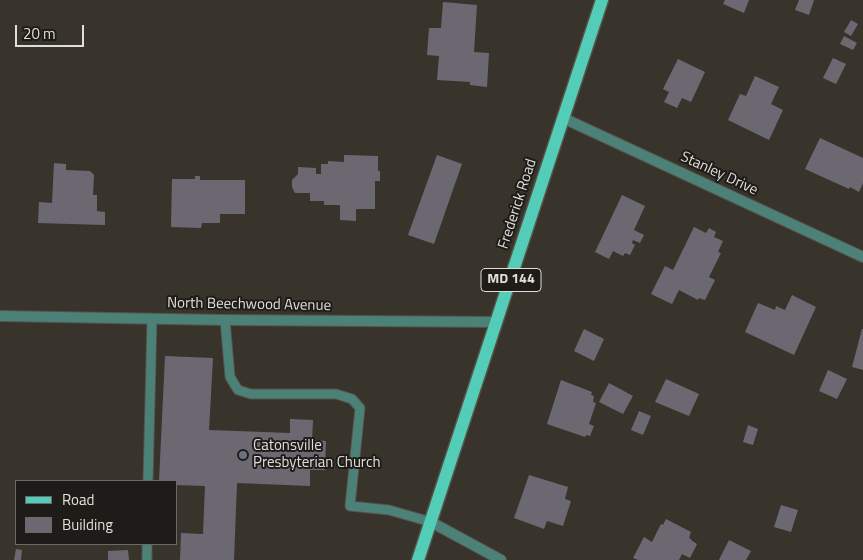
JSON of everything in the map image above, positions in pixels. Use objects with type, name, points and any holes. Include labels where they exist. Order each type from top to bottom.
[{"type":"main road","name":"Frederick Road","points":[[418,560],[602,0]]},
{"type":"street","name":"Stanley Drive","points":[[563,118],[863,257]]},
{"type":"street","name":"North Beechwood Avenue","points":[[0,316],[497,322]]},
{"type":"street","points":[[431,522],[502,560]]},
{"type":"lane","points":[[148,480],[152,319]]},
{"type":"lane","points":[[225,320],[230,377],[238,390],[251,394],[336,394],[352,399],[360,408],[350,506],[389,510],[431,522]]},
{"type":"lane","points":[[146,560],[147,545]]},
{"type":"building","points":[[725,0],[749,0],[744,13],[723,4]]},
{"type":"building","points":[[799,0],[814,0],[809,15],[795,10]]},
{"type":"building","points":[[443,2],[477,5],[474,52],[489,53],[487,87],[470,85],[470,82],[437,80],[439,56],[427,55],[429,28],[441,28]]},
{"type":"building","points":[[851,20],[858,24],[851,36],[844,32]]},
{"type":"building","points":[[844,36],[857,43],[853,50],[840,44]]},
{"type":"building","points":[[833,58],[846,64],[836,84],[823,78]]},
{"type":"building","points":[[678,59],[705,72],[691,102],[682,98],[677,108],[664,102],[669,92],[663,89]]},
{"type":"building","points":[[755,76],[779,87],[771,104],[783,110],[769,140],[728,120],[740,94],[746,96]]},
{"type":"building","points":[[820,138],[863,158],[863,183],[859,192],[805,169]]},
{"type":"building","points":[[344,155],[378,156],[380,181],[375,181],[375,209],[356,209],[356,221],[340,220],[340,205],[324,205],[324,201],[310,201],[310,193],[295,193],[292,187],[292,180],[298,174],[298,167],[316,168],[316,174],[321,174],[321,164],[328,164],[328,161],[344,162]]},
{"type":"building","points":[[437,155],[462,164],[434,244],[408,235]]},
{"type":"building","points":[[54,163],[66,164],[66,170],[90,171],[94,175],[93,195],[97,195],[97,211],[105,212],[105,225],[38,223],[39,202],[52,203]]},
{"type":"building","points":[[195,176],[200,176],[200,180],[245,180],[245,214],[220,214],[220,223],[202,223],[201,228],[171,227],[172,179],[195,179]]},
{"type":"building","points":[[622,195],[645,206],[634,230],[644,235],[640,243],[633,240],[632,243],[635,245],[630,255],[625,253],[623,256],[613,251],[609,259],[595,252]]},
{"type":"building","points":[[694,227],[706,233],[709,228],[716,232],[714,237],[723,241],[718,252],[721,253],[709,277],[715,280],[705,300],[699,298],[698,300],[679,290],[672,304],[651,294],[665,266],[673,270]]},
{"type":"building","points":[[792,295],[816,307],[794,355],[745,332],[758,303],[775,310],[776,306],[785,310]]},
{"type":"building","points":[[584,329],[604,339],[594,361],[574,351]]},
{"type":"building","points":[[863,329],[863,370],[852,367]]},
{"type":"building","name":"Catonsville Presbyterian Church","points":[[165,356],[213,358],[209,430],[290,433],[290,419],[313,420],[312,440],[326,441],[325,470],[310,470],[310,486],[237,483],[234,560],[180,560],[181,533],[203,534],[205,486],[178,485],[178,480],[159,480]]},
{"type":"building","points":[[828,370],[847,379],[837,399],[819,391]]},
{"type":"building","points":[[666,379],[699,394],[689,416],[655,402]]},
{"type":"building","points":[[561,380],[592,392],[591,395],[594,396],[593,402],[596,403],[589,424],[594,426],[590,436],[586,435],[585,437],[547,424]]},
{"type":"building","points":[[609,383],[633,396],[623,414],[599,402]]},
{"type":"building","points":[[639,411],[651,416],[643,435],[631,430]]},
{"type":"building","points":[[748,425],[758,429],[753,445],[743,442]]},
{"type":"building","points":[[529,475],[568,487],[565,499],[571,501],[563,526],[547,521],[544,529],[514,518]]},
{"type":"building","points":[[781,505],[798,510],[791,532],[774,527]]},
{"type":"building","points":[[666,519],[691,532],[689,538],[697,544],[690,558],[682,554],[679,560],[638,560],[633,558],[644,537],[652,542],[661,524],[663,525]]},
{"type":"building","points":[[729,540],[751,551],[746,560],[719,560]]},
{"type":"building","points":[[16,549],[22,550],[21,560],[14,560]]},
{"type":"building","points":[[128,550],[129,560],[108,560],[108,551]]},
{"type":"place","name":"Catonsville Presbyterian Church","points":[[243,455]]}]
